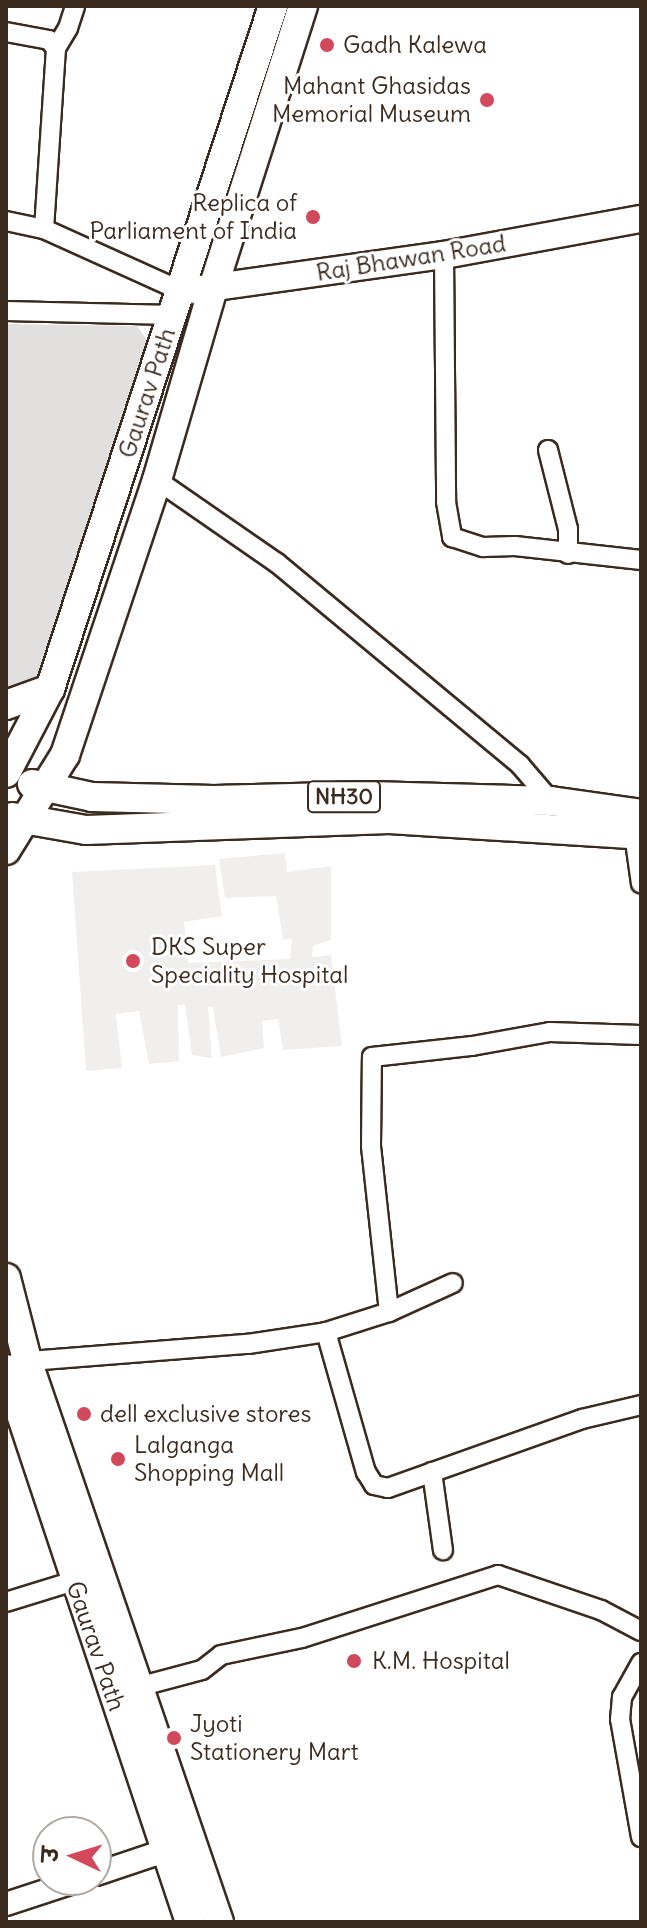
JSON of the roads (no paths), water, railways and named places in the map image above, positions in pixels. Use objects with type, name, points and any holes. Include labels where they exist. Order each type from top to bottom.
[{"type":"main road","name":"Gaurav Path","points":[[6,776],[50,689],[273,6]]},
{"type":"main road","points":[[6,850],[16,818],[47,787],[65,755],[157,480],[213,288],[303,6]]},
{"type":"main road","name":"Raj Bhawan Road","points":[[177,303],[213,288],[444,255],[641,219]]},
{"type":"main road","points":[[6,705],[50,689]]},
{"type":"main road","name":"NH30","points":[[6,776],[92,797],[158,800],[370,796],[533,809],[639,828]]},
{"type":"main road","name":"NH30","points":[[16,818],[86,830],[389,819],[533,809]]},
{"type":"main road","points":[[6,1278],[13,1364],[138,1687],[219,1922]]},
{"type":"main road","name":"Gaurav Path","points":[[13,1364],[74,1581],[190,1922]]},
{"type":"street","points":[[44,229],[56,48],[68,28],[75,6]]},
{"type":"street","points":[[6,32],[49,40],[56,48]]},
{"type":"street","points":[[6,221],[44,229],[177,303]]},
{"type":"street","points":[[444,255],[446,502],[452,537],[483,547],[515,546],[641,560]]},
{"type":"street","points":[[6,311],[177,303]]},
{"type":"street","points":[[548,450],[568,529],[568,554]]},
{"type":"street","points":[[157,480],[277,563],[520,765],[533,809]]},
{"type":"street","points":[[639,828],[641,884]]},
{"type":"street","points":[[389,1312],[371,1146],[372,1057],[472,1046],[550,1032],[641,1035]]},
{"type":"street","points":[[13,1364],[248,1344],[326,1332],[389,1312],[453,1283]]},
{"type":"street","points":[[326,1332],[366,1472],[374,1485],[388,1488],[582,1419],[641,1405]]},
{"type":"street","points":[[432,1472],[443,1550]]},
{"type":"street","points":[[138,1687],[202,1670],[221,1655],[302,1638],[498,1575],[601,1610],[641,1631]]},
{"type":"street","points":[[6,1602],[74,1581]]},
{"type":"street","points":[[641,1663],[622,1697],[620,1719],[641,1837]]},
{"type":"street","points":[[112,1869],[192,1841]]},
{"type":"street","points":[[6,1904],[32,1895]]},
{"type":"place","name":"Gadh Kalewa","points":[[327,45]]},
{"type":"place","name":"Mahant Ghasidas Memorial Museum","points":[[487,100]]},
{"type":"place","name":"Replica of Parliament of India","points":[[313,217]]},
{"type":"place","name":"DKS Super Speciality Hospital","points":[[133,961]]},
{"type":"place","name":"dell exclusive stores","points":[[84,1414]]},
{"type":"place","name":"Lalganga Shopping Mall","points":[[118,1459]]},
{"type":"place","name":"K.M. Hospital","points":[[354,1661]]},
{"type":"place","name":"Jyoti Stationery Mart","points":[[174,1738]]}]
